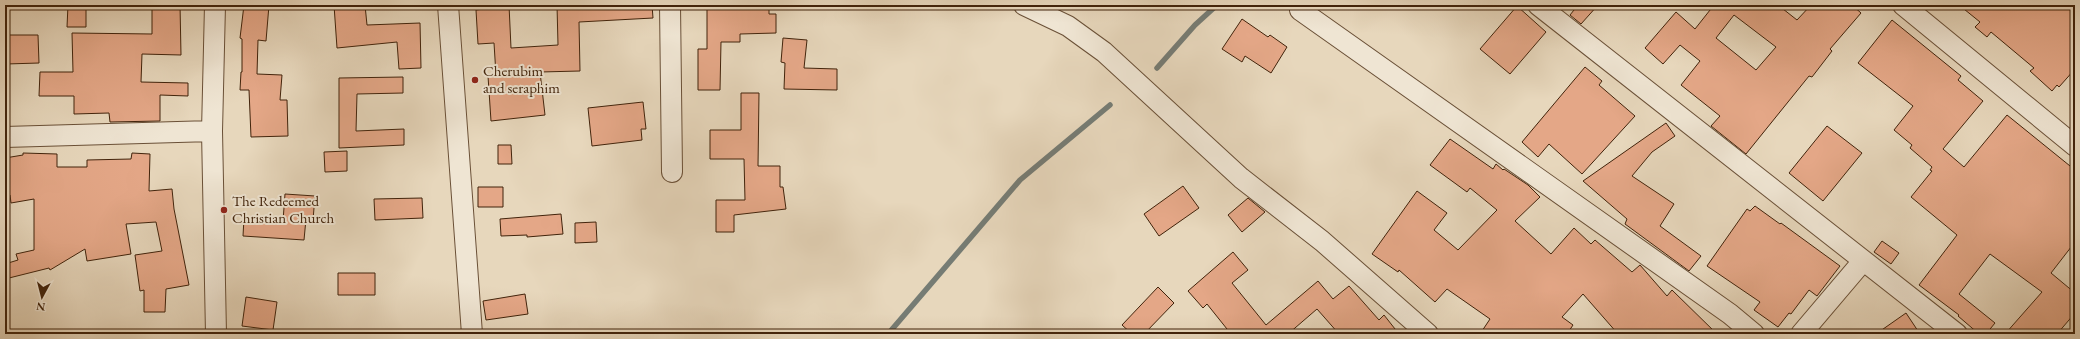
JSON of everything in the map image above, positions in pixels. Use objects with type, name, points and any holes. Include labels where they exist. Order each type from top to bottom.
[{"type":"street","points":[[215,5],[212,131],[216,334]]},
{"type":"street","points":[[448,5],[472,334]]},
{"type":"street","points":[[670,5],[672,172]]},
{"type":"street","points":[[1024,5],[1068,26],[1104,52],[1241,178],[1322,240],[1428,334]]},
{"type":"street","points":[[1538,5],[1957,334]]},
{"type":"street","points":[[1903,5],[2075,146]]},
{"type":"street","points":[[1300,10],[1730,314],[1754,334]]},
{"type":"street","points":[[5,137],[212,131]]},
{"type":"street","points":[[1801,334],[1863,261]]},
{"type":"building","points":[[68,5],[86,5],[86,27],[67,27]]},
{"type":"building","points":[[152,5],[180,5],[181,55],[142,54],[141,82],[188,83],[188,96],[160,95],[160,121],[110,122],[109,113],[74,114],[74,96],[39,96],[40,72],[73,72],[72,33],[152,34]]},
{"type":"building","points":[[244,5],[269,5],[266,41],[258,40],[257,74],[282,75],[280,100],[287,100],[288,136],[251,137],[249,90],[240,90],[242,72],[242,39],[240,38]]},
{"type":"building","points":[[334,5],[365,5],[367,25],[420,23],[421,68],[399,69],[397,42],[337,48]]},
{"type":"building","points":[[484,5],[509,5],[511,48],[558,45],[557,5],[652,5],[653,18],[579,22],[580,71],[540,72],[545,115],[491,121],[488,76],[496,75],[494,43],[478,44],[476,10],[484,9]]},
{"type":"building","points":[[707,5],[769,5],[769,14],[776,14],[776,33],[740,34],[740,42],[721,42],[720,90],[698,90],[698,49],[707,49]]},
{"type":"building","points":[[1578,5],[1598,5],[1581,24],[1570,15]]},
{"type":"building","points":[[1714,5],[1778,5],[1797,20],[1811,5],[1852,5],[1861,13],[1830,49],[1832,51],[1812,77],[1809,76],[1746,154],[1711,126],[1720,116],[1681,85],[1700,61],[1680,45],[1663,64],[1645,48],[1676,12],[1695,29]],"holes":[[[1734,15],[1776,47],[1756,70],[1716,38]]]},
{"type":"building","points":[[1959,5],[2075,5],[2075,69],[2059,87],[2057,85],[2052,91],[2030,71],[2034,68],[1991,32],[1987,37],[1975,27],[1980,22]]},
{"type":"building","points":[[1517,6],[1546,32],[1510,74],[1480,49]]},
{"type":"building","points":[[1242,19],[1268,37],[1270,35],[1287,47],[1271,73],[1245,56],[1242,62],[1222,49]]},
{"type":"building","points":[[1892,20],[1961,76],[1958,80],[1983,101],[1943,149],[1964,167],[2007,115],[2075,170],[2075,242],[2051,273],[2075,293],[2075,313],[2057,334],[2005,334],[2042,292],[1990,254],[1959,294],[1995,323],[1986,334],[1979,334],[1958,316],[1959,315],[1919,285],[1957,235],[1911,197],[1932,171],[1930,170],[1932,167],[1910,148],[1912,145],[1894,130],[1913,106],[1858,63]]},
{"type":"building","points":[[5,35],[38,35],[39,63],[6,64]]},
{"type":"building","points":[[783,38],[807,40],[804,68],[837,69],[837,90],[784,89],[785,63],[781,62]]},
{"type":"building","points":[[1585,67],[1602,81],[1599,85],[1635,116],[1582,174],[1549,144],[1538,157],[1522,142]]},
{"type":"building","points":[[403,77],[403,93],[357,94],[356,131],[404,129],[404,145],[339,148],[339,78]]},
{"type":"building","points":[[741,93],[759,93],[758,166],[780,166],[780,187],[783,187],[786,209],[734,215],[734,232],[716,232],[716,200],[745,200],[744,159],[710,159],[710,130],[741,130]]},
{"type":"building","points":[[643,102],[646,129],[641,129],[642,140],[592,146],[588,108]]},
{"type":"building","points":[[1666,123],[1675,136],[1652,152],[1632,176],[1674,204],[1660,226],[1701,256],[1689,271],[1625,224],[1627,219],[1583,181]]},
{"type":"building","points":[[1827,126],[1862,153],[1823,201],[1789,173]]},
{"type":"building","points":[[1450,139],[1493,169],[1496,164],[1503,170],[1504,169],[1528,185],[1540,197],[1515,221],[1551,254],[1574,228],[1591,244],[1595,240],[1632,272],[1640,265],[1667,296],[1672,290],[1717,334],[1618,334],[1583,294],[1562,317],[1573,325],[1567,334],[1480,334],[1490,319],[1447,289],[1435,302],[1399,270],[1398,272],[1372,254],[1417,191],[1447,213],[1434,230],[1458,250],[1497,210],[1470,188],[1467,192],[1430,165]]},
{"type":"building","points":[[498,145],[511,145],[512,164],[498,164]]},
{"type":"building","points":[[347,151],[347,171],[325,172],[324,152]]},
{"type":"building","points":[[23,153],[57,154],[57,167],[87,167],[87,160],[131,159],[132,153],[150,154],[149,191],[172,189],[174,209],[189,285],[166,289],[165,312],[144,312],[144,290],[140,291],[135,255],[162,251],[156,222],[126,224],[131,254],[87,261],[85,249],[50,270],[49,268],[5,279],[5,264],[18,260],[16,254],[34,250],[34,199],[11,203],[10,195],[5,197],[5,158],[23,155]]},
{"type":"building","points":[[1183,186],[1199,208],[1159,236],[1144,214]]},
{"type":"building","points":[[478,187],[503,187],[503,207],[478,207]]},
{"type":"building","points":[[285,194],[315,196],[313,220],[306,219],[304,240],[243,236],[244,218],[283,221]]},
{"type":"building","points":[[422,198],[423,218],[375,220],[374,199]]},
{"type":"building","points":[[1248,198],[1265,212],[1242,232],[1228,215]]},
{"type":"building","points":[[1755,206],[1840,266],[1817,296],[1809,290],[1791,314],[1789,313],[1778,327],[1754,310],[1760,302],[1707,266],[1747,209],[1750,211]]},
{"type":"building","points":[[561,214],[563,234],[527,237],[527,235],[501,236],[500,219]]},
{"type":"building","points":[[596,222],[597,242],[575,243],[575,223]]},
{"type":"building","points":[[1882,241],[1899,253],[1891,264],[1874,252]]},
{"type":"building","points":[[1233,252],[1248,270],[1232,283],[1266,325],[1318,281],[1333,299],[1349,286],[1379,320],[1384,315],[1399,334],[1339,334],[1317,309],[1288,334],[1231,334],[1207,304],[1203,308],[1188,291]]},
{"type":"building","points":[[338,273],[375,273],[375,295],[338,295]]},
{"type":"building","points":[[1158,287],[1174,303],[1144,334],[1132,334],[1122,325]]},
{"type":"building","points":[[525,294],[528,314],[486,320],[483,301]]},
{"type":"building","points":[[246,297],[277,302],[273,330],[242,326]]},
{"type":"building","points":[[1906,313],[1920,334],[1876,334]]},
{"type":"waterway","points":[[1157,68],[1195,25],[1217,5]]},
{"type":"waterway","points":[[888,334],[1020,180],[1110,105]]},
{"type":"place","name":"Cherubim and seraphim","points":[[475,80]]},
{"type":"place","name":"The Redeemed Christian Church","points":[[224,210]]}]
